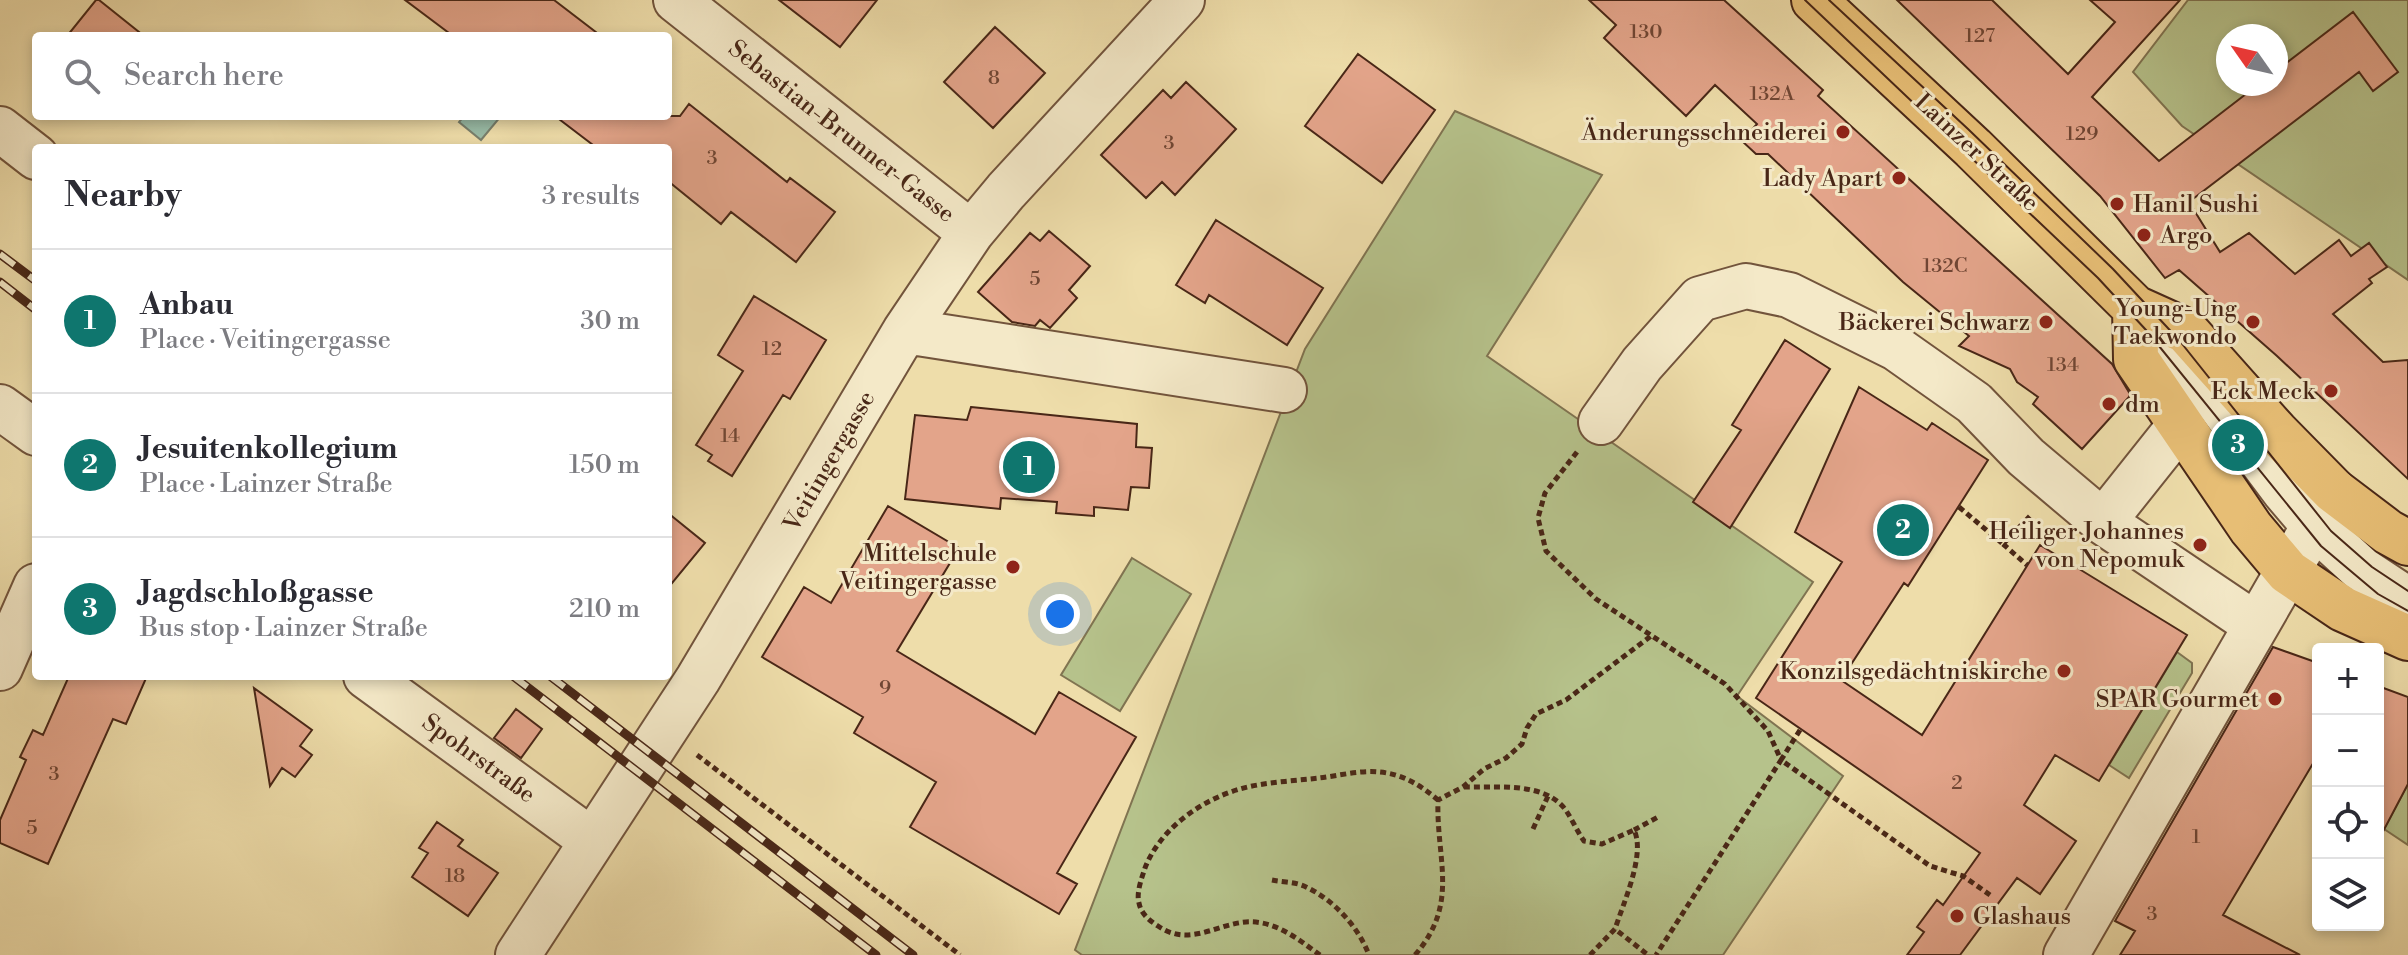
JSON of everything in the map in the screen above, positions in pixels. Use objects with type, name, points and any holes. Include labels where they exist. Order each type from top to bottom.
[{"type":"main road","name":"Lainzer Straße","points":[[1814,0],[1996,169],[2135,308],[2186,331],[2276,432],[2324,508],[2388,532],[2408,543]]},
{"type":"main road","points":[[2135,308],[2136,359],[2240,515],[2288,572],[2343,609],[2408,638]]},
{"type":"street","name":"Sebastian-Brunner-Gasse","points":[[676,0],[971,233]]},
{"type":"street","name":"Veitingergasse","points":[[518,955],[665,730],[683,667],[971,233],[1182,0]]},
{"type":"street","points":[[0,129],[32,154]]},
{"type":"street","points":[[1601,422],[1642,364],[1700,299],[1746,286],[1789,295],[1896,348],[1974,403],[2026,457],[2103,522],[2256,625]]},
{"type":"street","points":[[905,331],[1284,390]]},
{"type":"street","points":[[0,407],[32,430]]},
{"type":"street","points":[[2103,522],[2181,424]]},
{"type":"street","points":[[2066,955],[2324,508]]},
{"type":"street","name":"Lainzer Straße","points":[[2324,508],[2345,556],[2408,600]]},
{"type":"street","points":[[0,668],[32,595]]},
{"type":"street","name":"Spohrstraße","points":[[371,680],[591,840]]},
{"type":"path","points":[[1601,422],[1545,493],[1538,518],[1546,551],[1596,599],[1725,684],[1768,731],[1781,760],[1930,866],[1963,876],[1990,895]]},
{"type":"path","points":[[2003,544],[2060,485]]},
{"type":"path","points":[[1959,507],[2027,565]]},
{"type":"path","points":[[1438,800],[1463,787],[1522,744],[1536,714],[1566,700],[1651,636]]},
{"type":"path","points":[[665,730],[960,955]]},
{"type":"path","points":[[1656,955],[1800,730]]},
{"type":"path","points":[[1320,955],[1289,933],[1264,923],[1241,921],[1198,935],[1183,936],[1165,931],[1147,919],[1138,903],[1141,878],[1150,856],[1172,828],[1197,808],[1240,790],[1378,772],[1415,781],[1438,800]]},
{"type":"path","points":[[1463,787],[1533,790],[1548,796],[1564,808],[1584,841],[1602,844],[1660,816]]},
{"type":"path","points":[[1533,829],[1548,796]]},
{"type":"path","points":[[1415,955],[1436,921],[1444,897],[1437,823],[1438,800]]},
{"type":"path","points":[[1590,955],[1615,929],[1637,860],[1639,840],[1634,830]]},
{"type":"path","points":[[1272,880],[1302,885],[1329,901],[1354,926],[1369,955]]},
{"type":"path","points":[[1615,929],[1648,955]]},
{"type":"green space","points":[[2188,0],[2408,0],[2408,280],[2182,126],[2133,72]]},
{"type":"green space","points":[[1455,111],[1602,175],[1487,356],[1813,582],[1737,696],[1843,776],[1723,955],[1082,955],[1075,950],[1305,349]]},
{"type":"green space","points":[[1132,558],[1191,594],[1120,711],[1061,675]]},
{"type":"green space","points":[[2177,652],[2192,663],[2192,673],[2129,778],[2109,765]]},
{"type":"green space","points":[[2408,784],[2408,845],[2384,829]]},
{"type":"shaded area","points":[[461,120],[498,120],[481,140],[459,122]]},
{"type":"building","points":[[99,0],[139,32],[70,32]]},
{"type":"building","points":[[405,0],[554,0],[596,32],[448,32]]},
{"type":"building","points":[[779,0],[877,0],[840,47]]},
{"type":"building","points":[[1589,0],[1724,0],[1823,90],[1818,96],[2112,364],[2129,397],[2082,449],[2033,404],[2038,397],[2017,382],[2010,369],[1959,346],[1969,336],[1903,282],[1768,154],[1756,154],[1742,141],[1757,124],[1715,85],[1686,116],[1604,38],[1616,25]]},
{"type":"building","points":[[1897,0],[1992,0],[2068,74],[2115,22],[2090,0],[2180,0],[2092,97],[2159,161],[2243,96],[2288,96],[2288,62],[2353,12],[2398,72],[2373,91],[2359,72],[2189,202],[2220,252],[2249,233],[2295,274],[2339,240],[2351,256],[2369,243],[2387,267],[2369,279],[2372,283],[2333,314],[2383,362],[2408,360],[2408,479],[2277,356],[2179,270],[2165,278],[2100,196]]},
{"type":"building","points":[[995,27],[1045,73],[993,128],[944,82]]},
{"type":"building","points":[[1358,54],[1435,110],[1382,183],[1305,126]]},
{"type":"building","points":[[1186,82],[1236,129],[1175,195],[1162,182],[1146,198],[1101,155],[1163,90],[1171,98]]},
{"type":"building","points":[[689,104],[787,182],[790,178],[835,212],[796,262],[731,212],[721,224],[672,184],[672,144],[592,144],[560,120],[672,120],[672,116],[680,116]]},
{"type":"building","points":[[1216,220],[1323,288],[1287,345],[1209,295],[1205,303],[1176,285]]},
{"type":"building","points":[[1049,231],[1090,266],[1069,290],[1077,298],[1050,328],[1040,320],[1035,326],[1012,322],[978,292],[1030,233],[1040,241]]},
{"type":"building","points":[[754,296],[826,340],[790,399],[783,395],[732,476],[708,461],[712,455],[696,445],[743,371],[718,355]]},
{"type":"building","points":[[1785,340],[1830,369],[1730,528],[1693,502],[1741,430],[1732,425]]},
{"type":"building","points":[[1859,387],[1927,430],[1932,423],[1988,460],[1908,586],[1904,583],[1841,680],[1922,735],[2040,545],[2187,635],[2099,781],[2055,755],[2024,805],[2076,841],[2040,894],[2017,878],[1960,955],[1907,955],[1924,932],[1917,927],[1937,900],[1943,905],[1980,853],[1756,698],[1842,562],[1795,532]]},
{"type":"building","points":[[971,407],[1137,424],[1136,447],[1152,448],[1149,488],[1131,487],[1128,510],[1094,507],[1094,516],[1056,513],[1057,502],[1001,498],[1000,509],[905,499],[915,415],[967,420]]},
{"type":"building","points":[[888,506],[959,548],[897,651],[1035,734],[1059,692],[1136,737],[1057,873],[1077,884],[1059,914],[910,827],[936,782],[854,733],[863,717],[762,657],[804,587],[831,603]]},
{"type":"building","points":[[672,516],[705,543],[672,583]]},
{"type":"building","points":[[2273,647],[2312,661],[2312,765],[2223,915],[2300,955],[2120,955],[2135,931],[2115,921]]},
{"type":"building","points":[[67,680],[145,680],[126,724],[113,719],[48,864],[0,843],[0,820],[26,760],[20,757],[33,730],[43,735]]},
{"type":"building","points":[[254,688],[312,730],[300,746],[312,755],[295,777],[282,768],[270,786]]},
{"type":"building","points":[[2384,688],[2408,697],[2408,784],[2384,830]]},
{"type":"building","points":[[516,709],[542,729],[521,758],[494,738]]},
{"type":"building","points":[[437,822],[463,840],[458,846],[498,873],[468,916],[412,877],[428,853],[419,848]]},
{"type":"tram line","points":[[1805,0],[2098,278],[2146,330],[2321,546],[2378,594],[2408,611]]},
{"type":"tram line","points":[[1829,0],[2113,269],[2179,340],[2331,531],[2372,567],[2408,591]]},
{"type":"railway","points":[[0,254],[32,278]]},
{"type":"railway","points":[[0,282],[32,307]]},
{"type":"railway","points":[[518,680],[876,955]]},
{"type":"railway","points":[[555,680],[913,955]]},
{"type":"place","name":"Änderungsschneiderei","points":[[1843,132]]},
{"type":"place","name":"Lady Apart","points":[[1899,178]]},
{"type":"place","name":"Hanil Sushi","points":[[2117,204]]},
{"type":"place","name":"Argo","points":[[2144,235]]},
{"type":"place","name":"Bäckerei Schwarz","points":[[2046,322]]},
{"type":"place","name":"Young-Ung Taekwondo","points":[[2253,322]]},
{"type":"place","name":"Eck Meck","points":[[2331,391]]},
{"type":"place","name":"dm","points":[[2109,404]]},
{"type":"place","name":"Jagdschloßgasse","points":[[2238,445]]},
{"type":"place","name":"Anbau","points":[[1029,467]]},
{"type":"place","name":"Jesuitenkollegium","points":[[1903,530]]},
{"type":"place","name":"Heiliger Johannes von Nepomuk","points":[[2200,545]]},
{"type":"place","name":"Mittelschule Veitingergasse","points":[[1013,567]]},
{"type":"place","name":"Konzilsgedächtniskirche","points":[[2064,671]]},
{"type":"place","name":"SPAR Gourmet","points":[[2275,699]]},
{"type":"place","name":"Glashaus","points":[[1957,916]]}]
